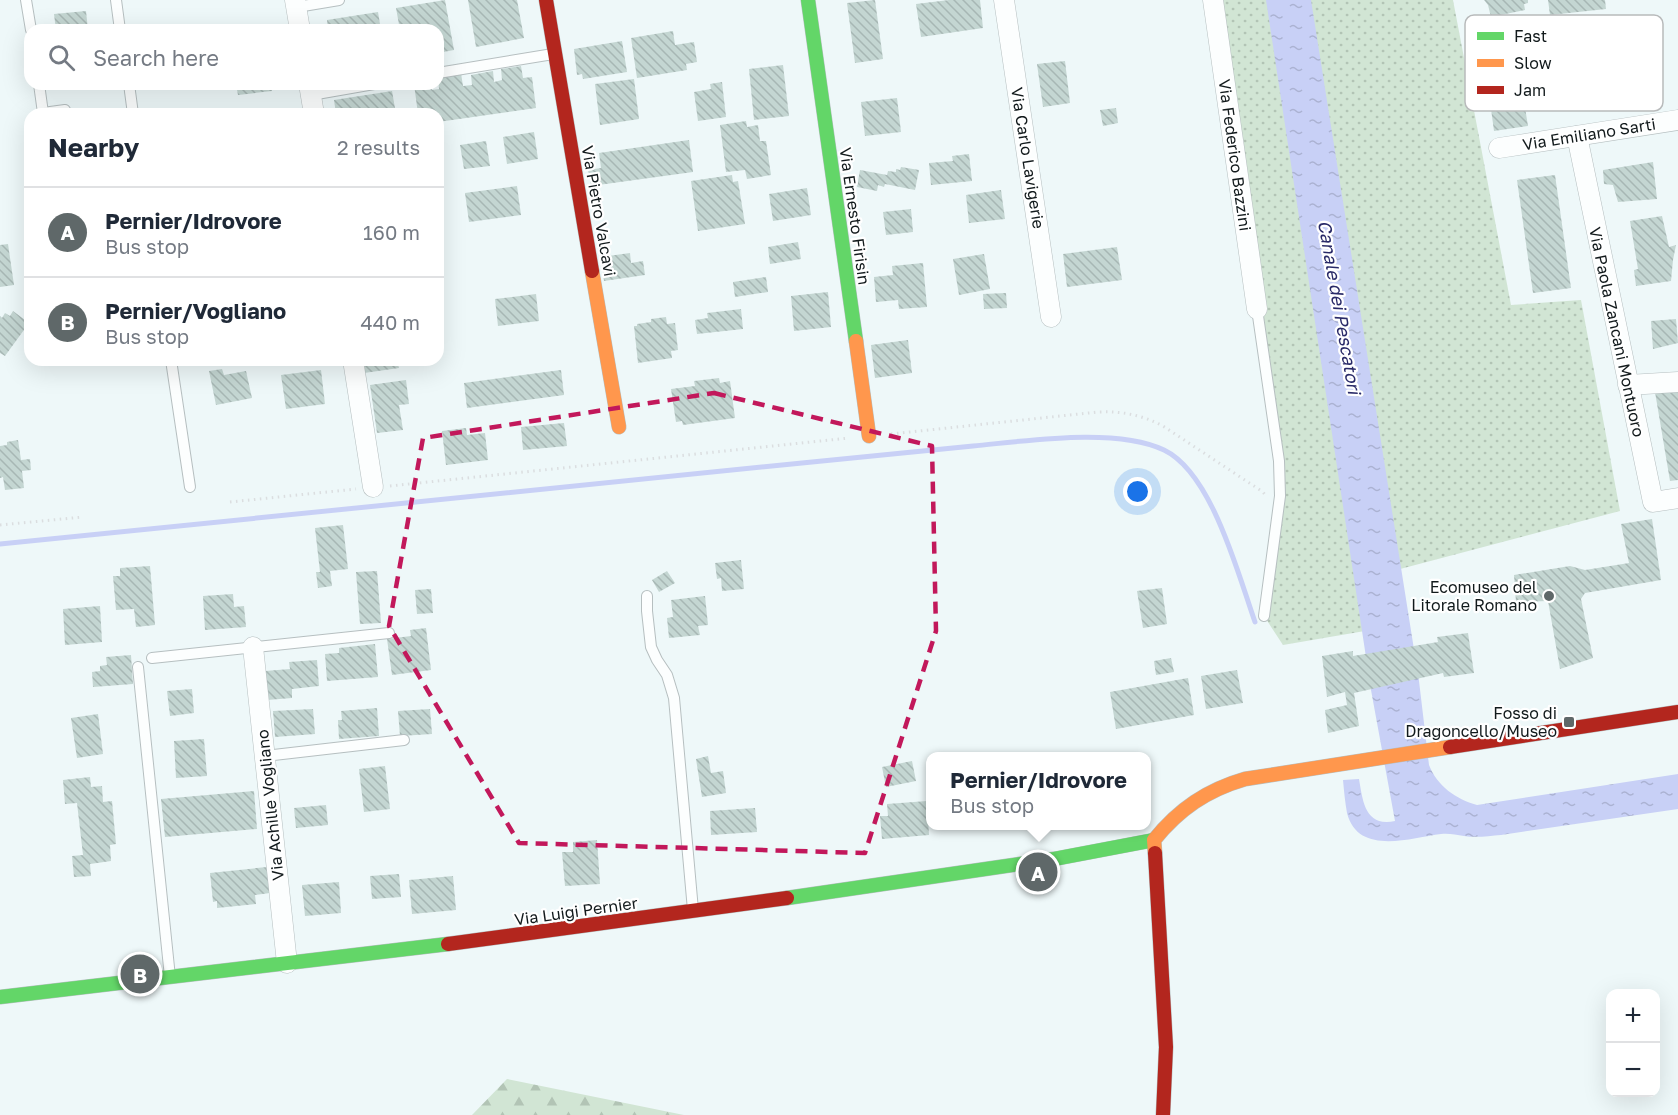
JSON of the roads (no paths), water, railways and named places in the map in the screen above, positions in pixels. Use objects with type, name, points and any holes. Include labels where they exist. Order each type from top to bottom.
[{"type":"street","name":"Via Pietro Valcavi","points":[[546,0],[619,427]]},
{"type":"street","name":"Via Ernesto Firisin","points":[[808,0],[869,436]]},
{"type":"street","name":"Via Carlo Lavigerie","points":[[1004,0],[1051,317]]},
{"type":"street","name":"Via Federico Bazzini","points":[[1213,0],[1257,309]]},
{"type":"street","points":[[296,4],[299,24]]},
{"type":"street","name":"Via Emiliano Sarti","points":[[1499,148],[1678,120]]},
{"type":"street","name":"Via Paola Zancani Montuoro","points":[[1577,136],[1653,502],[1678,498]]},
{"type":"street","points":[[354,366],[373,488]]},
{"type":"street","points":[[1628,385],[1678,382]]},
{"type":"street","name":"Via Achille Vogliano","points":[[253,647],[287,963]]},
{"type":"street","points":[[1163,1115],[1166,1047],[1154,840],[1175,815],[1189,803],[1216,788],[1245,779],[1678,712]]},
{"type":"street","name":"Via Luigi Pernier","points":[[0,997],[486,940],[693,912],[1073,856],[1154,840]]},
{"type":"lane","points":[[26,0],[30,24]]},
{"type":"lane","points":[[116,0],[119,24]]},
{"type":"lane","points":[[296,4],[339,0]]},
{"type":"lane","points":[[444,72],[555,53]]},
{"type":"lane","points":[[40,90],[42,108]]},
{"type":"lane","points":[[130,90],[132,108]]},
{"type":"lane","points":[[311,98],[348,90]]},
{"type":"lane","points":[[1257,309],[1280,461],[1280,496],[1264,616]]},
{"type":"lane","points":[[172,366],[190,487]]},
{"type":"lane","points":[[647,596],[651,647],[667,675],[674,698],[693,912]]},
{"type":"lane","points":[[152,658],[389,633]]},
{"type":"lane","points":[[138,667],[170,976]]},
{"type":"lane","points":[[265,756],[404,740]]},
{"type":"water","name":"Canale dei Pescatori","points":[[1266,0],[1311,0],[1432,773],[1448,791],[1477,805],[1678,774],[1678,809],[1482,837],[1444,834],[1401,840],[1373,840],[1362,835],[1353,826],[1347,813],[1343,780],[1359,779],[1364,804],[1371,816],[1385,822],[1395,821],[1371,690]]},
{"type":"waterway","points":[[0,544],[1018,441],[1096,437],[1144,443],[1164,450],[1181,462],[1196,480],[1221,527],[1255,622]]},
{"type":"place","name":"Ecomuseo del Litorale Romano","points":[[1549,596]]},
{"type":"place","name":"Fosso di Dragoncello/Museo","points":[[1569,722]]},
{"type":"place","name":"Pernier/Idrovore","points":[[1038,872]]},
{"type":"place","name":"Pernier/Vogliano","points":[[140,974]]}]
